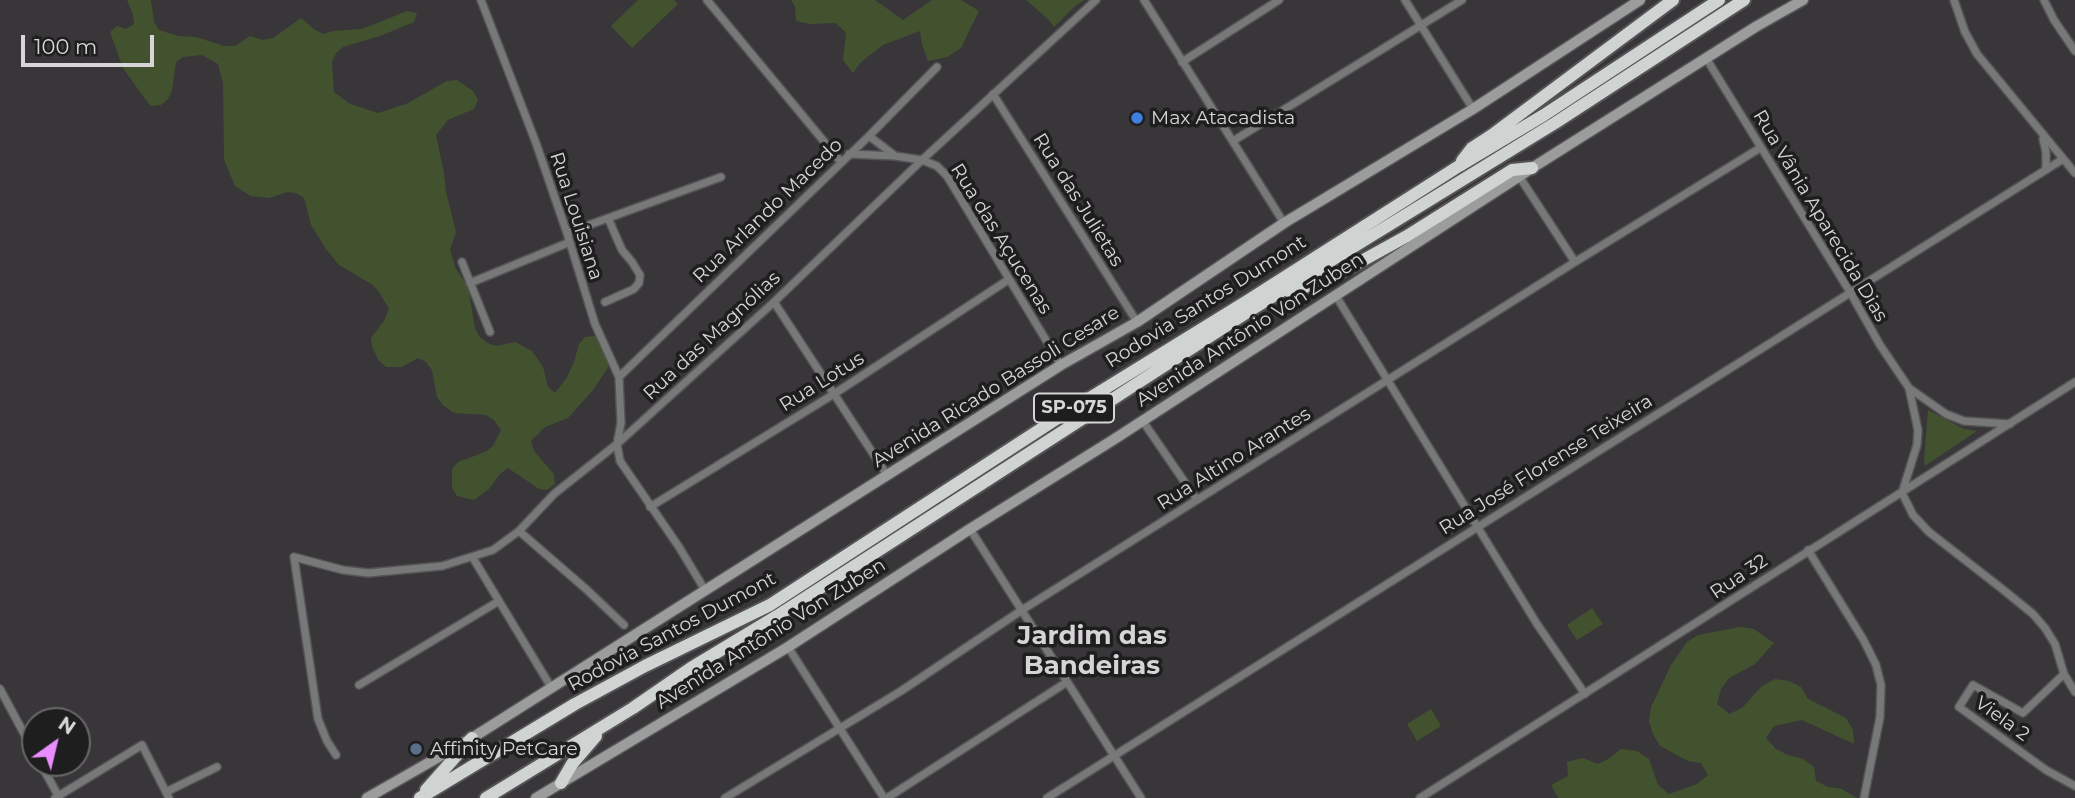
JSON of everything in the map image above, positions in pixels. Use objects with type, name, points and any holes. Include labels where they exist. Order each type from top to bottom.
[{"type":"highway","points":[[1459,166],[1472,148],[1673,0]]},
{"type":"highway","name":"Rodovia Santos Dumont","points":[[418,798],[575,704],[645,666],[770,605],[1067,412],[1544,115],[1719,0]]},
{"type":"highway","name":"Rodovia Santos Dumont","points":[[486,798],[619,717],[691,668],[788,609],[1246,313],[1545,130],[1744,0]]},
{"type":"highway","points":[[1246,313],[1349,268],[1407,236],[1512,170],[1532,168]]},
{"type":"highway","points":[[561,783],[585,748],[619,717]]},
{"type":"highway","points":[[418,798],[472,738]]},
{"type":"street","name":"Rua Louisiana","points":[[481,0],[510,71],[567,233],[595,324],[619,377],[621,423],[617,444]]},
{"type":"street","points":[[707,0],[841,162]]},
{"type":"street","name":"Rua das Magnólias","points":[[336,755],[318,719],[294,557],[343,570],[368,573],[442,566],[493,550],[519,531],[554,495],[617,444],[774,302],[922,160],[1096,0]]},
{"type":"street","points":[[1144,0],[1284,223]]},
{"type":"street","points":[[1182,62],[1279,0]]},
{"type":"street","points":[[1405,0],[1474,109]]},
{"type":"street","points":[[1233,141],[1462,0]]},
{"type":"street","name":"Avenida Ricado Bassoli Cesare","points":[[367,798],[472,738],[1062,365],[1137,322],[1284,223],[1474,109],[1640,0]]},
{"type":"street","name":"Avenida Antônio Von Zuben","points":[[541,797],[788,647],[1519,176],[1803,0]]},
{"type":"street","points":[[1954,0],[1965,32],[1977,54],[2075,173]]},
{"type":"street","points":[[2044,0],[2075,51]]},
{"type":"street","name":"Rua Vânia Aparecida Dias","points":[[1706,58],[1880,345],[1909,388],[1946,414],[1964,421],[2010,424]]},
{"type":"street","name":"Rua Arlando Macedo","points":[[619,377],[937,67]]},
{"type":"street","name":"Rua das Julietas","points":[[993,94],[1137,322]]},
{"type":"street","points":[[2040,132],[2046,152],[2046,170]]},
{"type":"street","name":"Rua das Açucenas","points":[[869,136],[895,156]]},
{"type":"street","name":"Rua Altino Arantes","points":[[725,798],[901,691],[1022,610],[1760,148]]},
{"type":"street","name":"Rua das Açucenas","points":[[849,154],[895,156],[922,160],[937,166],[947,176],[1062,365]]},
{"type":"street","name":"Rua José Florense Teixeira","points":[[1048,798],[2063,159]]},
{"type":"street","points":[[1519,176],[1575,262]]},
{"type":"street","points":[[567,233],[721,177]]},
{"type":"street","points":[[605,302],[634,289],[639,283],[640,275],[622,250],[608,218]]},
{"type":"street","points":[[470,283],[570,243]]},
{"type":"street","points":[[462,262],[490,332]]},
{"type":"street","name":"Rua Lotus","points":[[650,507],[834,394],[1008,280]]},
{"type":"street","points":[[1336,296],[1537,624],[1585,694]]},
{"type":"street","points":[[774,302],[887,475]]},
{"type":"street","name":"Rua 32","points":[[1420,798],[2075,382]]},
{"type":"street","name":"Rua Vânia Aparecida Dias","points":[[1902,493],[1917,445],[1918,430],[1909,388]]},
{"type":"street","points":[[1142,420],[1197,500]]},
{"type":"street","points":[[617,444],[620,461],[705,590]]},
{"type":"street","points":[[1902,493],[1913,515],[1929,532],[2012,597],[2045,628],[2055,644],[2064,674],[2075,692]]},
{"type":"street","points":[[970,529],[1141,798]]},
{"type":"street","points":[[519,531],[624,625]]},
{"type":"street","points":[[1808,550],[1863,639],[1876,664],[1881,685],[1881,717],[1864,798]]},
{"type":"street","points":[[473,558],[551,687]]},
{"type":"street","points":[[359,685],[499,601]]},
{"type":"street","points":[[788,647],[838,729],[885,798],[1067,682]]},
{"type":"street","name":"Viela 2","points":[[2064,674],[2023,713],[1973,685],[1959,707],[2046,770],[2075,786]]},
{"type":"street","points":[[0,689],[21,728]]},
{"type":"street","points":[[47,777],[58,797],[142,745],[168,795],[217,767]]},
{"type":"green space","points":[[127,0],[151,0],[154,22],[159,30],[224,46],[235,46],[250,36],[263,40],[273,38],[301,18],[324,34],[362,29],[407,11],[417,13],[414,22],[343,47],[336,53],[332,62],[334,92],[350,104],[378,113],[406,104],[447,81],[457,80],[473,91],[478,100],[474,109],[448,120],[436,135],[456,232],[450,250],[456,269],[468,287],[475,328],[479,336],[496,346],[515,342],[532,351],[543,367],[548,387],[555,393],[566,379],[579,344],[585,337],[595,336],[606,346],[609,366],[593,390],[568,418],[545,427],[531,441],[534,451],[554,474],[555,484],[547,490],[539,489],[508,468],[489,489],[474,500],[457,496],[452,488],[452,469],[458,462],[485,452],[493,446],[501,430],[494,420],[486,415],[454,413],[443,405],[437,397],[432,370],[426,362],[418,358],[402,367],[386,367],[379,361],[371,338],[389,309],[373,285],[339,265],[326,249],[311,225],[304,198],[287,192],[269,198],[251,196],[235,186],[224,160],[223,83],[218,64],[202,55],[183,57],[176,62],[172,91],[168,99],[161,105],[151,106],[123,68],[110,32],[117,26],[126,29],[134,24]]},
{"type":"green space","points":[[638,0],[674,0],[678,4],[632,48],[611,26]]},
{"type":"green space","points":[[791,0],[875,0],[903,20],[932,0],[961,0],[979,11],[961,48],[947,57],[928,61],[920,31],[883,45],[861,62],[853,73],[843,60],[846,33],[836,23],[810,24],[796,21],[795,6]]},
{"type":"green space","points":[[1026,0],[1084,0],[1054,27]]},
{"type":"green space","points":[[1928,410],[1964,429],[1977,431],[1925,466],[1924,460]]},
{"type":"green space","points":[[1592,608],[1603,624],[1577,640],[1567,625]]},
{"type":"green space","points":[[1740,627],[1754,629],[1774,643],[1755,664],[1729,678],[1721,689],[1717,704],[1729,714],[1742,708],[1762,686],[1775,679],[1789,681],[1801,687],[1808,699],[1846,718],[1853,730],[1854,744],[1802,720],[1774,726],[1766,738],[1776,749],[1803,759],[1814,767],[1816,781],[1828,787],[1842,789],[1857,798],[1557,796],[1551,785],[1568,776],[1567,762],[1583,758],[1598,764],[1621,749],[1637,751],[1649,759],[1658,785],[1669,794],[1697,784],[1708,775],[1701,763],[1688,761],[1660,746],[1649,721],[1651,707],[1671,665],[1687,642],[1698,635]]},
{"type":"green space","points":[[1431,709],[1441,726],[1417,741],[1407,724]]},
{"type":"place","name":"Max Atacadista","points":[[1137,118]]},
{"type":"place","name":"Affinity PetCare","points":[[416,749]]},
{"type":"district","name":"Jardim das Bandeiras","points":[[1092,651]]}]
